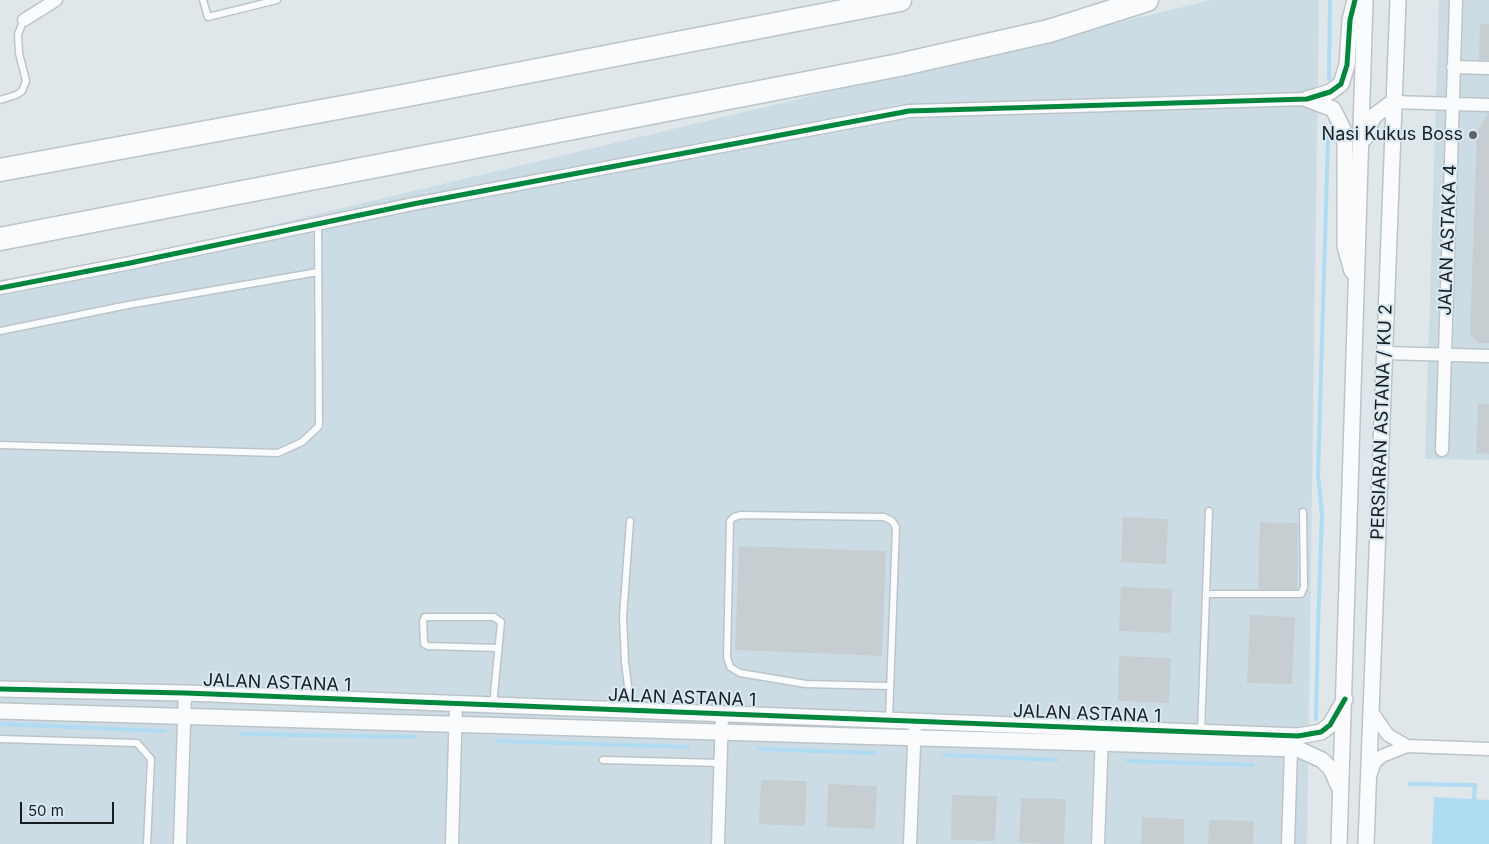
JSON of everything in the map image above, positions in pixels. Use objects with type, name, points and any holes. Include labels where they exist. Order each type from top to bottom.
[{"type":"highway","points":[[0,170],[403,96],[900,0]]},
{"type":"highway","points":[[0,239],[899,65],[1049,31],[1147,0]]},
{"type":"street","points":[[24,20],[56,0]]},
{"type":"street","points":[[0,288],[413,204],[909,111],[1307,98],[1330,92],[1341,84],[1347,65],[1350,20],[1355,0]]},
{"type":"street","name":"PERSIARAN ASTANA / KU 2","points":[[1339,844],[1345,699],[1365,0]]},
{"type":"street","name":"PERSIARAN ASTANA / KU 2","points":[[1366,844],[1398,0]]},
{"type":"street","name":"JALAN ASTAKA 4","points":[[1442,450],[1456,0]]},
{"type":"street","points":[[1453,67],[1489,68]]},
{"type":"street","points":[[1307,98],[1333,109],[1343,129],[1345,144],[1345,246],[1356,284]]},
{"type":"street","points":[[1360,156],[1370,122],[1374,116],[1393,102],[1489,105]]},
{"type":"street","points":[[1385,353],[1489,356]]},
{"type":"street","name":"JALAN ASTANA 1","points":[[0,689],[185,693],[915,721],[1102,736]]},
{"type":"street","points":[[180,844],[185,693]]},
{"type":"street","name":"JALAN ASTANA 1","points":[[0,710],[914,738],[1102,736],[1201,739],[1312,735],[1321,732],[1330,725],[1345,699]]},
{"type":"street","points":[[452,844],[456,703]]},
{"type":"street","points":[[1370,709],[1388,735],[1406,746]]},
{"type":"street","points":[[718,844],[722,714]]},
{"type":"street","points":[[910,844],[915,721]]},
{"type":"street","points":[[1098,844],[1102,736]]},
{"type":"street","name":"JALAN ASTANA 1","points":[[1201,739],[1298,750],[1322,760],[1331,769],[1340,789]]},
{"type":"street","points":[[1367,789],[1375,762],[1390,752],[1406,746],[1489,749]]},
{"type":"street","points":[[1288,844],[1291,750]]},
{"type":"lane","points":[[202,0],[208,17],[277,0]]},
{"type":"lane","points":[[0,100],[22,91],[26,80],[19,53],[18,34],[24,20]]},
{"type":"lane","points":[[0,445],[278,453],[302,442],[319,426],[318,224]]},
{"type":"lane","points":[[0,331],[128,305],[318,272]]},
{"type":"lane","points":[[1201,739],[1209,511]]},
{"type":"lane","points":[[1206,594],[1301,594],[1304,587],[1304,512]]},
{"type":"lane","points":[[889,720],[896,527],[892,521],[884,517],[741,515],[734,517],[730,521],[727,657],[730,666],[740,673],[806,684],[890,686]]},
{"type":"lane","points":[[630,521],[623,617],[625,662],[631,710]]},
{"type":"lane","points":[[493,705],[501,622],[494,617],[425,617],[423,621],[424,644],[428,646],[498,648]]},
{"type":"lane","points":[[0,738],[137,743],[151,759],[147,844]]},
{"type":"lane","points":[[603,760],[720,763]]},
{"type":"shaded area","points":[[1212,0],[1319,0],[1307,844],[0,844],[0,290]]},
{"type":"shaded area","points":[[1439,0],[1489,0],[1489,460],[1425,459]]},
{"type":"water","points":[[1434,797],[1489,800],[1489,844],[1432,844]]},
{"type":"building","points":[[1480,24],[1489,24],[1489,60],[1479,59]]},
{"type":"building","points":[[1488,113],[1489,343],[1478,343],[1470,334],[1477,131]]},
{"type":"building","points":[[1478,403],[1489,404],[1489,454],[1476,453]]},
{"type":"building","points":[[1123,517],[1168,519],[1166,564],[1121,562]]},
{"type":"building","points":[[1260,522],[1298,523],[1297,589],[1258,589]]},
{"type":"building","points":[[739,546],[886,551],[882,656],[735,650]]},
{"type":"building","points":[[1121,587],[1172,589],[1171,633],[1119,631]]},
{"type":"building","points":[[1250,615],[1295,617],[1292,684],[1247,683]]},
{"type":"building","points":[[1119,656],[1171,658],[1169,703],[1118,701]]},
{"type":"building","points":[[761,780],[807,781],[805,826],[759,824]]},
{"type":"building","points":[[828,784],[877,786],[875,829],[827,827]]},
{"type":"building","points":[[952,795],[997,796],[995,841],[951,840]]},
{"type":"building","points":[[1021,798],[1066,799],[1064,844],[1019,843]]},
{"type":"building","points":[[1142,817],[1184,819],[1184,844],[1141,844]]},
{"type":"building","points":[[1209,820],[1254,821],[1253,844],[1208,844]]},
{"type":"waterway","points":[[1329,79],[1330,0]]},
{"type":"waterway","points":[[1316,719],[1322,514],[1318,475],[1328,138]]},
{"type":"waterway","points":[[0,724],[165,731]]},
{"type":"waterway","points":[[241,734],[415,737]]},
{"type":"waterway","points":[[497,741],[688,747]]},
{"type":"waterway","points":[[759,749],[875,753]]},
{"type":"waterway","points":[[944,755],[1057,760]]},
{"type":"waterway","points":[[1128,761],[1253,765]]},
{"type":"waterway","points":[[1410,784],[1475,785],[1474,799]]},
{"type":"cycle path","points":[[0,288],[413,204],[909,111],[1307,99],[1330,92],[1341,84],[1347,65],[1350,20],[1355,0]]},
{"type":"cycle path","points":[[0,689],[185,693],[1298,736],[1321,732],[1330,725],[1345,699]]},
{"type":"place","name":"Nasi Kukus Boss","points":[[1473,135]]}]
